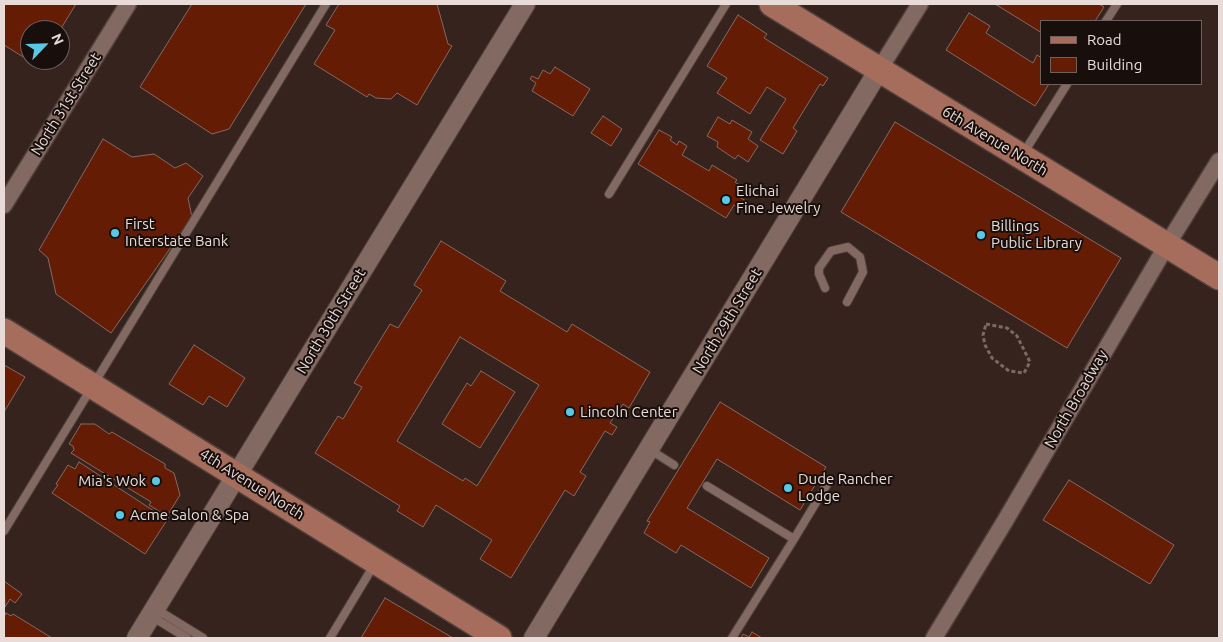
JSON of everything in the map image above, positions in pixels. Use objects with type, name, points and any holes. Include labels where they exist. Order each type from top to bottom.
[{"type":"main road","name":"6th Avenue North","points":[[772,4],[1219,276]]},
{"type":"main road","name":"4th Avenue North","points":[[4,331],[499,638]]},
{"type":"street","name":"North 31st Street","points":[[4,205],[128,4]]},
{"type":"street","name":"North 30th Street","points":[[137,638],[525,4]]},
{"type":"street","name":"North 29th Street","points":[[534,638],[920,4]]},
{"type":"street","name":"North Broadway","points":[[934,638],[1167,245],[1219,161]]},
{"type":"lane","points":[[4,531],[326,4]]},
{"type":"lane","points":[[609,194],[726,4]]},
{"type":"lane","points":[[1107,20],[1116,4]]},
{"type":"lane","points":[[1022,157],[1066,85]]},
{"type":"lane","points":[[825,288],[819,274],[819,268],[831,250],[848,247],[860,257],[863,272],[848,302]]},
{"type":"lane","points":[[649,449],[674,465]]},
{"type":"lane","points":[[732,638],[829,481]]},
{"type":"lane","points":[[707,486],[794,539]]},
{"type":"lane","points":[[330,638],[376,562]]},
{"type":"lane","points":[[153,612],[187,638]]},
{"type":"lane","points":[[153,612],[203,638]]},
{"type":"path","points":[[986,324],[1007,328],[1018,336],[1030,362],[1024,373],[1009,371],[994,360],[988,350],[985,345],[984,335],[986,324]]},
{"type":"building","points":[[4,4],[76,4],[66,20],[20,20],[20,55],[4,45]]},
{"type":"building","points":[[192,4],[306,4],[229,129],[212,134],[140,87]]},
{"type":"building","points":[[339,4],[437,4],[448,44],[452,46],[417,105],[397,93],[391,99],[376,98],[369,94],[367,97],[314,64],[335,30],[326,25]]},
{"type":"building","points":[[995,4],[1099,4],[1104,7],[1096,20],[1040,20],[1040,32]]},
{"type":"building","points":[[969,13],[990,26],[986,33],[1033,63],[1037,55],[1040,57],[1040,85],[1048,85],[1035,106],[946,50]]},
{"type":"building","points":[[738,15],[767,34],[764,38],[828,78],[823,86],[820,84],[793,128],[797,131],[783,154],[760,140],[786,99],[767,87],[750,114],[717,93],[727,78],[707,66]]},
{"type":"building","points":[[555,67],[590,89],[573,116],[532,91],[536,83],[530,79],[532,76],[538,79],[543,70],[550,74]]},
{"type":"building","points":[[603,116],[622,129],[611,146],[591,133]]},
{"type":"building","points":[[718,117],[730,124],[732,120],[752,132],[748,139],[758,146],[748,162],[738,155],[735,159],[717,147],[718,142],[707,136]]},
{"type":"building","name":"Billings Public Library","points":[[895,122],[1121,258],[1067,348],[841,212]]},
{"type":"building","points":[[659,130],[672,137],[670,140],[677,145],[679,141],[687,146],[682,155],[709,171],[712,165],[737,180],[735,182],[746,189],[741,198],[746,201],[741,209],[734,205],[726,218],[638,164]]},
{"type":"building","name":"First Interstate Bank","points":[[103,139],[132,157],[154,154],[175,168],[186,163],[203,176],[188,198],[192,217],[111,333],[56,294],[48,258],[39,250]]},
{"type":"building","name":"Lincoln Center","points":[[441,241],[506,281],[500,291],[567,332],[572,324],[650,372],[629,408],[623,404],[610,423],[617,427],[612,435],[605,431],[580,472],[586,476],[574,496],[565,490],[511,578],[480,559],[492,540],[436,505],[423,527],[397,511],[400,506],[315,453],[338,416],[343,419],[362,387],[354,383],[390,324],[398,328],[422,290],[414,285]],"holes":[[[460,337],[539,385],[477,486],[465,478],[463,481],[397,441]]]},
{"type":"building","points":[[194,345],[245,378],[227,407],[209,396],[203,405],[169,384]]},
{"type":"building","points":[[4,365],[25,377],[4,412]]},
{"type":"building","points":[[481,371],[515,392],[480,448],[442,424],[467,383],[471,386]]},
{"type":"building","name":"Dude Rancher Lodge","points":[[720,402],[826,467],[800,510],[717,459],[687,508],[769,558],[751,588],[681,545],[676,553],[644,533],[650,522],[647,521]]},
{"type":"building","points":[[81,424],[95,424],[109,434],[112,432],[165,464],[165,468],[174,473],[180,495],[167,516],[149,505],[151,502],[71,453],[74,450],[73,446],[69,444]]},
{"type":"building","points":[[79,462],[157,513],[158,511],[169,517],[145,554],[52,493],[68,465],[75,469]]},
{"type":"building","points":[[1069,480],[1174,545],[1150,584],[1043,520]]},
{"type":"building","points":[[4,581],[22,594],[15,603],[10,599],[5,607]]},
{"type":"building","points":[[385,598],[453,638],[361,638]]},
{"type":"building","points":[[6,613],[11,616],[13,614],[52,638],[5,638],[4,617]]},
{"type":"building","points":[[752,632],[762,638],[741,638],[743,634],[749,637]]},
{"type":"place","name":"Elichai Fine Jewelry","points":[[726,200]]},
{"type":"place","name":"First Interstate Bank","points":[[115,233]]},
{"type":"place","name":"Billings Public Library","points":[[981,235]]},
{"type":"place","name":"Lincoln Center","points":[[570,412]]},
{"type":"place","name":"Mia's Wok","points":[[156,481]]},
{"type":"place","name":"Dude Rancher Lodge","points":[[788,488]]},
{"type":"place","name":"Acme Salon & Spa","points":[[120,515]]}]
